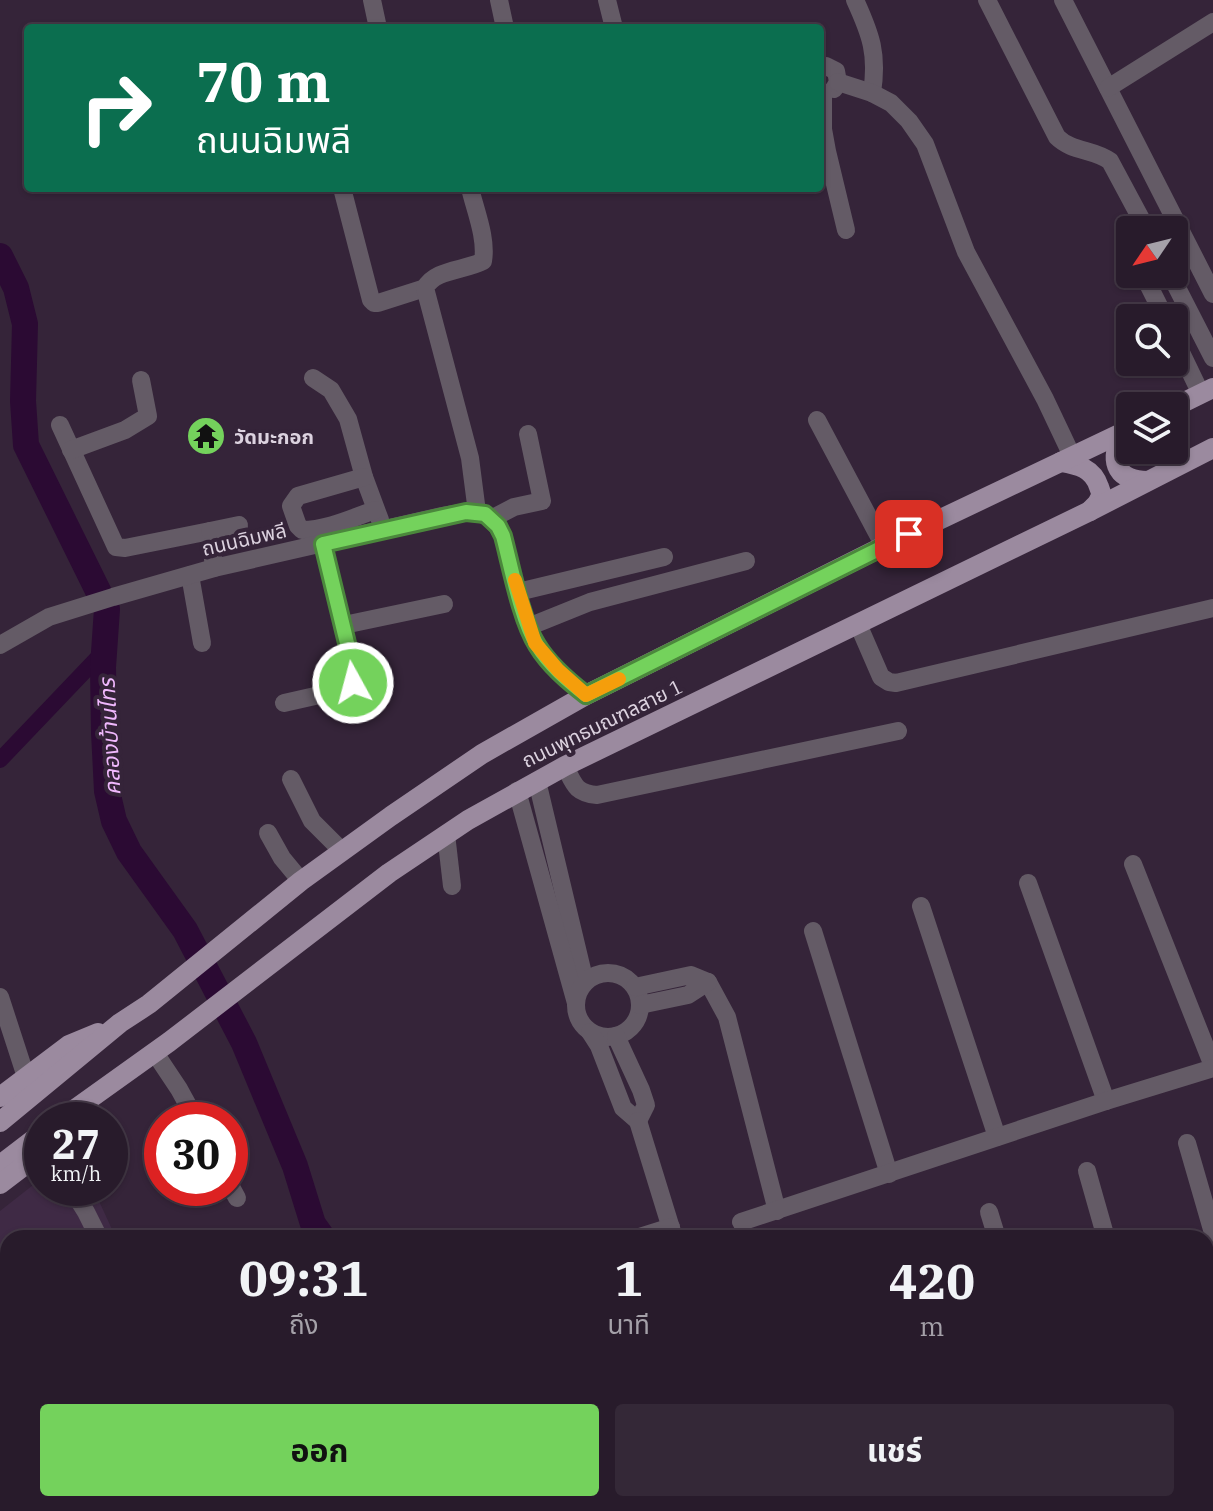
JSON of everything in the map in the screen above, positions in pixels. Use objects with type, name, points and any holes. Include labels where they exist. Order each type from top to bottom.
[{"type":"main road","points":[[1188,400],[1207,391]]},
{"type":"main road","name":"ถนนพุทธมณฑลสาย 1","points":[[0,1122],[301,881],[482,754],[586,695],[884,546],[1116,436]]},
{"type":"main road","name":"ถนนพุทธมณฑลสาย 1","points":[[86,1102],[155,1053],[389,873],[517,791],[1213,448]]},
{"type":"main road","points":[[1067,459],[1095,476],[1101,494],[1090,511]]},
{"type":"main road","points":[[1117,464],[1129,478],[1147,481]]},
{"type":"main road","points":[[0,1096],[69,1045],[120,1023]]},
{"type":"main road","points":[[103,1102],[155,1053]]},
{"type":"main road","points":[[0,1165],[24,1154]]},
{"type":"main road","points":[[0,1184],[24,1158]]},
{"type":"street","points":[[372,0],[377,24]]},
{"type":"street","points":[[499,0],[504,24]]},
{"type":"street","points":[[607,0],[613,24]]},
{"type":"street","points":[[855,0],[875,54],[872,93]]},
{"type":"street","points":[[987,0],[1057,137],[1065,144],[1104,156],[1110,161],[1139,216]]},
{"type":"street","points":[[1063,0],[1213,294]]},
{"type":"street","points":[[1108,88],[1213,22]]},
{"type":"street","points":[[824,66],[836,71],[827,89],[824,119]]},
{"type":"street","points":[[827,89],[872,93],[891,103],[925,144],[966,252],[1045,399],[1067,459]]},
{"type":"street","points":[[824,134],[846,230]]},
{"type":"street","points":[[343,192],[374,303],[425,288],[436,275],[472,267],[483,261],[485,253],[471,192]]},
{"type":"street","points":[[425,288],[484,515],[503,536],[528,627],[541,652],[586,695]]},
{"type":"street","points":[[1177,288],[1213,358]]},
{"type":"street","points":[[1188,360],[1207,391]]},
{"type":"street","points":[[313,378],[331,390],[348,419],[364,477],[385,530]]},
{"type":"street","points":[[141,380],[148,416],[157,433]]},
{"type":"street","points":[[71,450],[125,430],[148,416]]},
{"type":"street","points":[[817,420],[884,546]]},
{"type":"street","points":[[60,425],[116,547],[125,548],[239,525]]},
{"type":"street","name":"ถนนฉิมพลี","points":[[1,641],[49,617],[214,568],[442,516],[484,515],[542,501],[528,434]]},
{"type":"street","points":[[364,477],[298,496],[291,506],[298,526],[307,531],[375,510]]},
{"type":"street","points":[[210,531],[214,568]]},
{"type":"street","points":[[284,703],[346,689],[353,683],[354,672],[344,625],[323,544]]},
{"type":"street","points":[[518,592],[664,557]]},
{"type":"street","points":[[528,627],[590,602],[746,561]]},
{"type":"street","points":[[190,575],[202,643]]},
{"type":"street","points":[[344,625],[444,604]]},
{"type":"street","points":[[858,624],[881,677],[896,683],[1213,608]]},
{"type":"street","points":[[565,766],[578,789],[597,795],[898,731]]},
{"type":"street","points":[[291,779],[312,821],[342,851]]},
{"type":"street","points":[[537,781],[585,982]]},
{"type":"street","points":[[517,791],[579,1019],[599,1046],[623,1108],[638,1121],[671,1230]]},
{"type":"street","points":[[268,833],[282,858],[301,881]]},
{"type":"street","points":[[446,834],[452,886]]},
{"type":"street","points":[[741,1222],[1213,1067],[1133,864]]},
{"type":"street","points":[[1028,883],[1106,1101]]},
{"type":"street","points":[[921,906],[997,1137]]},
{"type":"street","points":[[813,931],[889,1174]]},
{"type":"street","points":[[576,1003],[585,982],[593,975],[604,972],[625,977],[638,996],[638,1016],[626,1032],[607,1037],[590,1032]]},
{"type":"street","points":[[638,996],[688,995],[708,982],[727,1017],[777,1211]]},
{"type":"street","points":[[0,997],[26,1077]]},
{"type":"street","points":[[616,1036],[646,1105],[638,1121]]},
{"type":"street","points":[[155,1053],[186,1102]]},
{"type":"street","points":[[1187,1143],[1212,1230]]},
{"type":"street","points":[[1087,1171],[1104,1230]]},
{"type":"street","points":[[82,1206],[95,1230]]},
{"type":"street","points":[[989,1212],[995,1230]]},
{"type":"shaded area","points":[[24,1192],[24,1206],[101,1206],[112,1230],[0,1230],[0,1211]]},
{"type":"waterway","name":"คลองบ้านไทร","points":[[0,256],[16,288],[25,324],[23,401],[26,445],[107,609],[103,667],[104,732],[107,791],[114,821],[129,852],[185,930],[244,1043],[295,1166],[317,1230]]},
{"type":"waterway","points":[[0,760],[104,651]]},
{"type":"slow traffic","points":[[515,580],[535,643],[571,683],[586,695],[619,679]]},
{"type":"place","name":"วัดมะกอก","points":[[206,436]]},
{"type":"route","points":[[353,683],[354,672],[344,625],[323,544],[442,516],[466,512],[485,514],[498,526],[503,536],[535,643],[558,670],[586,695],[909,534]]}]
